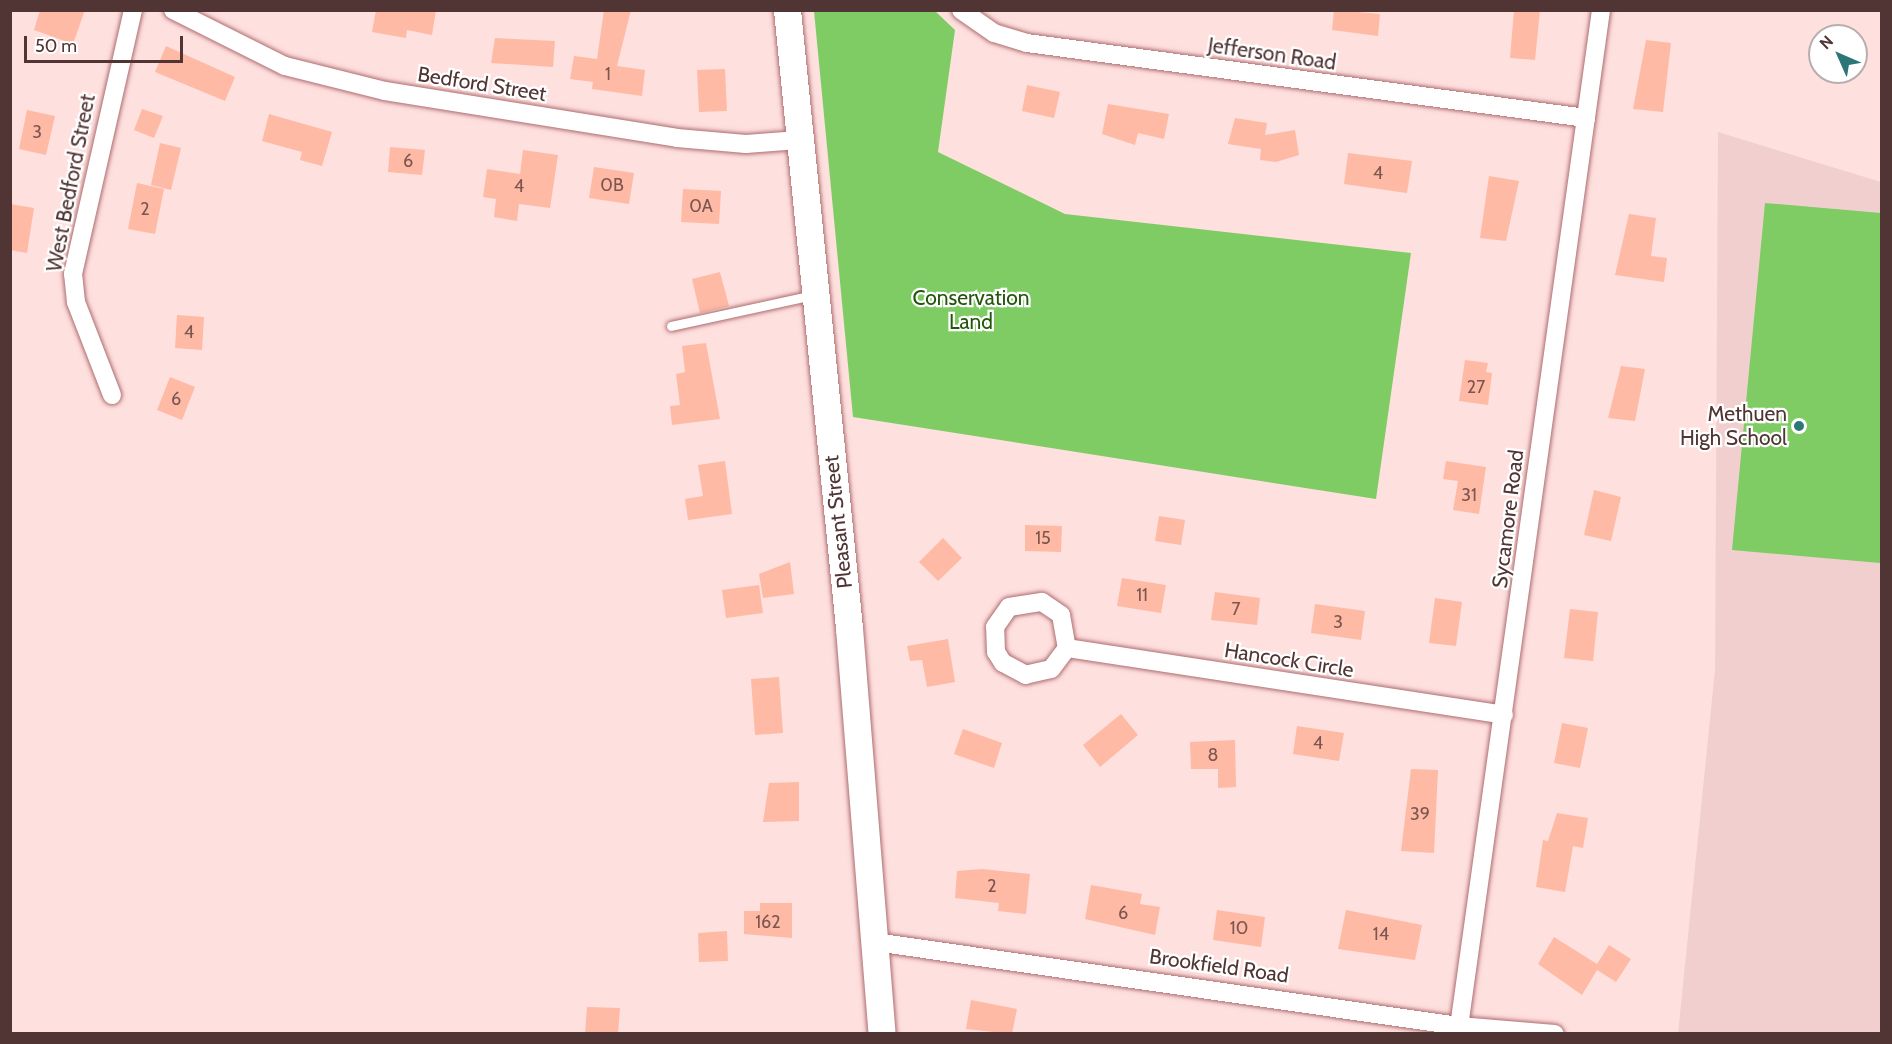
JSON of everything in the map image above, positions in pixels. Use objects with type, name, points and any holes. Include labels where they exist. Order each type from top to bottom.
[{"type":"main road","name":"Pleasant Street","points":[[787,10],[816,295],[876,942],[882,1034]]},
{"type":"street","name":"West Bedford Street","points":[[112,395],[76,302],[73,274],[133,10]]},
{"type":"street","name":"Bedford Street","points":[[173,10],[285,66],[386,91],[677,138],[746,144],[799,140]]},
{"type":"street","name":"Jefferson Road","points":[[961,10],[993,33],[1027,43],[1586,118]]},
{"type":"street","name":"Sycamore Road","points":[[1459,1030],[1601,10]]},
{"type":"street","points":[[1042,602],[1066,626],[1066,648],[1051,669],[1026,675],[1014,671],[996,652],[995,627],[1009,607],[1042,602]]},
{"type":"street","name":"Hancock Circle","points":[[1066,648],[1504,715]]},
{"type":"street","name":"Brookfield Road","points":[[876,942],[1459,1030],[1555,1034]]},
{"type":"lane","points":[[671,326],[816,295]]},
{"type":"shaded area","name":"Methuen High School","points":[[1718,132],[1881,182],[1882,1033],[1678,1034],[1715,670]]},
{"type":"green space","name":"Conservation Land","points":[[814,11],[935,11],[955,30],[938,152],[1065,214],[1411,253],[1376,499],[853,417]]},
{"type":"green space","points":[[1765,203],[1881,213],[1880,563],[1732,550]]},
{"type":"building","points":[[40,10],[85,10],[73,44],[34,30]]},
{"type":"building","points":[[376,10],[436,10],[432,35],[407,30],[406,38],[372,32]]},
{"type":"building","points":[[604,10],[631,10],[617,66],[645,70],[642,96],[592,89],[593,82],[570,79],[574,56],[597,59]]},
{"type":"building","points":[[1334,10],[1380,14],[1378,36],[1332,30]]},
{"type":"building","points":[[1514,10],[1540,10],[1535,60],[1510,58]]},
{"type":"building","points":[[495,38],[555,41],[553,67],[491,63]]},
{"type":"building","points":[[1646,40],[1671,43],[1663,112],[1633,109]]},
{"type":"building","points":[[166,46],[235,77],[225,101],[155,72]]},
{"type":"building","points":[[725,69],[727,111],[699,112],[697,70]]},
{"type":"building","points":[[1027,85],[1060,92],[1054,118],[1022,111]]},
{"type":"building","points":[[1108,104],[1169,114],[1164,139],[1138,133],[1135,145],[1102,134]]},
{"type":"building","points":[[142,109],[163,116],[154,138],[134,130]]},
{"type":"building","points":[[27,110],[55,116],[46,155],[19,149]]},
{"type":"building","points":[[269,114],[332,132],[322,166],[300,160],[302,152],[262,141]]},
{"type":"building","points":[[1235,118],[1267,123],[1265,135],[1295,130],[1299,155],[1276,162],[1260,160],[1261,149],[1228,144]]},
{"type":"building","points":[[160,143],[181,148],[171,190],[151,185]]},
{"type":"building","points":[[390,147],[425,150],[422,175],[388,172]]},
{"type":"building","points":[[523,150],[558,155],[550,208],[519,204],[517,221],[494,217],[496,199],[483,197],[487,169],[520,174]]},
{"type":"building","points":[[1348,153],[1412,161],[1407,193],[1344,184]]},
{"type":"building","points":[[594,167],[634,173],[629,204],[589,198]]},
{"type":"building","points":[[1489,176],[1519,181],[1506,241],[1480,238]]},
{"type":"building","points":[[137,183],[164,189],[155,234],[128,229]]},
{"type":"building","points":[[683,189],[721,191],[719,224],[681,222]]},
{"type":"building","points":[[10,204],[34,208],[27,253],[10,250]]},
{"type":"building","points":[[1629,214],[1656,218],[1651,256],[1667,258],[1664,282],[1615,275]]},
{"type":"building","points":[[720,272],[729,306],[700,313],[692,279]]},
{"type":"building","points":[[177,315],[204,317],[202,350],[175,348]]},
{"type":"building","points":[[706,343],[720,419],[672,425],[670,406],[680,405],[676,374],[685,372],[682,346]]},
{"type":"building","points":[[1465,360],[1488,363],[1486,372],[1492,373],[1488,405],[1459,401]]},
{"type":"building","points":[[1621,366],[1645,369],[1635,421],[1608,418]]},
{"type":"building","points":[[170,377],[195,387],[182,420],[157,410]]},
{"type":"building","points":[[725,461],[732,514],[688,520],[685,499],[703,496],[698,465]]},
{"type":"building","points":[[1446,461],[1486,467],[1479,514],[1453,510],[1458,481],[1443,479]]},
{"type":"building","points":[[1594,490],[1621,497],[1611,541],[1584,535]]},
{"type":"building","points":[[1159,516],[1185,520],[1181,545],[1155,541]]},
{"type":"building","points":[[1025,525],[1062,526],[1061,552],[1025,551]]},
{"type":"building","points":[[943,538],[962,558],[938,581],[919,562]]},
{"type":"building","points":[[790,562],[794,594],[763,598],[759,574]]},
{"type":"building","points":[[1122,578],[1166,585],[1161,613],[1117,606]]},
{"type":"building","points":[[759,585],[763,613],[726,618],[722,590]]},
{"type":"building","points":[[1215,592],[1260,598],[1257,625],[1211,620]]},
{"type":"building","points":[[1435,598],[1462,602],[1456,646],[1429,643]]},
{"type":"building","points":[[1315,604],[1365,611],[1361,640],[1311,633]]},
{"type":"building","points":[[1570,609],[1598,612],[1593,661],[1564,658]]},
{"type":"building","points":[[948,639],[955,682],[927,687],[922,660],[910,661],[907,646]]},
{"type":"building","points":[[779,677],[783,733],[755,735],[751,679]]},
{"type":"building","points":[[1121,714],[1138,735],[1100,767],[1083,745]]},
{"type":"building","points":[[1562,723],[1588,728],[1580,768],[1554,763]]},
{"type":"building","points":[[1297,726],[1344,733],[1339,761],[1293,754]]},
{"type":"building","points":[[963,729],[1002,743],[994,768],[954,754]]},
{"type":"building","points":[[1235,740],[1236,787],[1218,788],[1218,769],[1191,769],[1190,742]]},
{"type":"building","points":[[1411,769],[1438,770],[1434,853],[1401,851]]},
{"type":"building","points":[[799,782],[799,821],[763,822],[769,783]]},
{"type":"building","points":[[1557,813],[1588,818],[1583,848],[1573,846],[1565,892],[1536,887],[1543,840],[1548,841]]},
{"type":"building","points":[[982,869],[1030,874],[1026,914],[998,911],[999,903],[955,898],[957,871]]},
{"type":"building","points":[[1091,885],[1142,894],[1140,904],[1160,907],[1155,935],[1085,919]]},
{"type":"building","points":[[760,903],[792,903],[792,938],[744,934],[744,911],[760,911]]},
{"type":"building","points":[[1217,910],[1265,917],[1261,947],[1213,940]]},
{"type":"building","points":[[1346,910],[1422,925],[1415,960],[1338,949]]},
{"type":"building","points":[[727,931],[728,961],[699,962],[698,933]]},
{"type":"building","points":[[1554,937],[1597,964],[1609,945],[1631,959],[1616,982],[1597,970],[1582,995],[1538,964]]},
{"type":"building","points":[[971,1000],[1017,1009],[1012,1034],[966,1029]]},
{"type":"building","points":[[587,1007],[620,1008],[618,1034],[585,1034]]},
{"type":"place","name":"Methuen High School","points":[[1799,426]]}]
